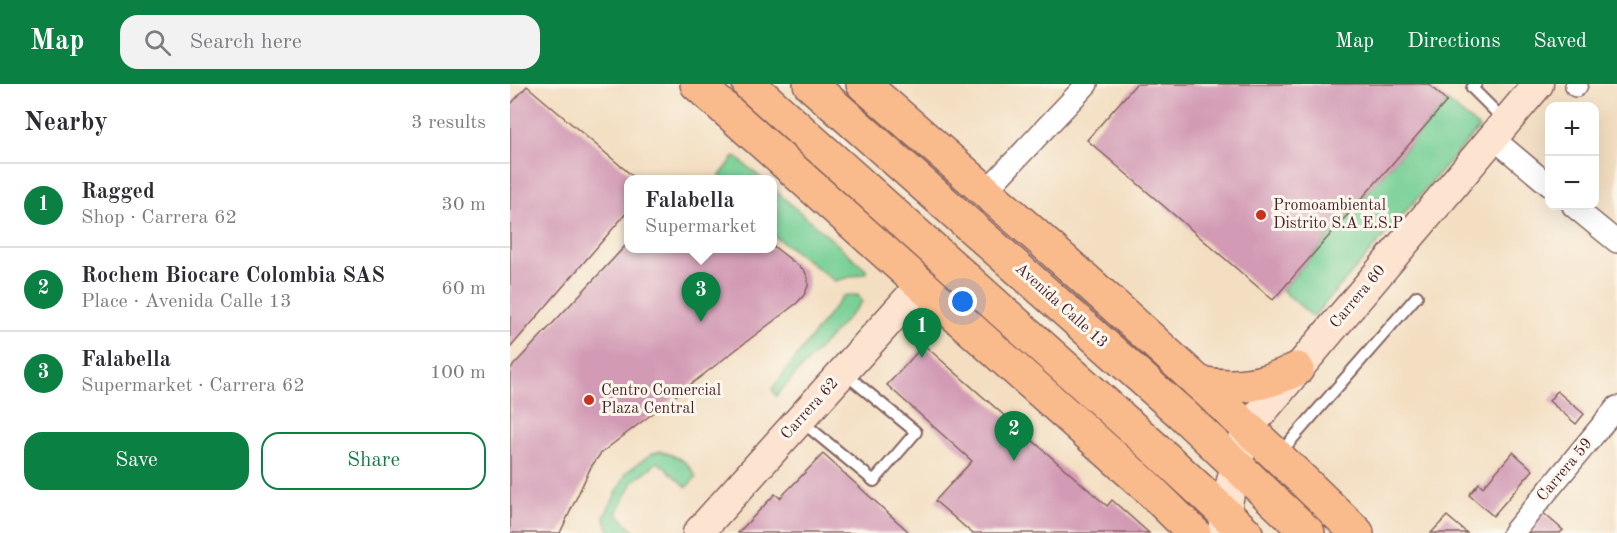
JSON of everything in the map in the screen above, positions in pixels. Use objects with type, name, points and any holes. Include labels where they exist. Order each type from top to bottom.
[{"type":"main road","points":[[697,84],[1144,484],[1194,533]]},
{"type":"main road","points":[[748,84],[1003,313],[1231,526]]},
{"type":"main road","name":"Avenida Calle 13","points":[[810,84],[1039,285],[1236,464],[1308,533]]},
{"type":"main road","points":[[863,84],[1020,221],[1199,383],[1278,455],[1357,533]]},
{"type":"main road","points":[[1020,221],[1039,285]]},
{"type":"main road","points":[[930,291],[1003,313]]},
{"type":"main road","points":[[1199,383],[1226,387],[1245,386],[1280,377],[1297,369]]},
{"type":"street","points":[[986,191],[1087,84]]},
{"type":"street","name":"Carrera 60","points":[[1231,526],[1236,464],[1248,428],[1538,84]]},
{"type":"street","points":[[1499,130],[1545,181]]},
{"type":"street","points":[[1578,210],[1617,242]]},
{"type":"street","name":"Carrera 62","points":[[698,533],[843,372],[930,291]]},
{"type":"street","name":"Carrera 59","points":[[1513,533],[1617,408]]},
{"type":"lane","points":[[1472,85],[1499,130]]},
{"type":"lane","points":[[1278,455],[1417,296]]},
{"type":"lane","points":[[800,420],[874,481],[915,432],[843,372]]},
{"type":"green space","points":[[1447,101],[1479,128],[1313,317],[1282,290]]},
{"type":"green space","points":[[735,156],[757,175],[721,175]]},
{"type":"green space","points":[[777,192],[866,269],[866,273],[835,281],[777,238]]},
{"type":"green space","points":[[858,295],[862,302],[776,396],[772,389],[843,296]]},
{"type":"green space","points":[[660,451],[681,460],[689,466],[696,477],[687,487],[658,462],[633,482],[617,513],[636,533],[610,533],[604,517],[627,472],[651,454]]},
{"type":"building","name":"Promoambiental Distrito S.A E.S.P","points":[[1136,84],[1428,84],[1447,101],[1273,300],[1087,140]]},
{"type":"building","points":[[527,86],[631,175],[624,175],[624,216],[510,348],[510,105]]},
{"type":"building","name":"Centro Comercial Plaza Central","points":[[624,247],[624,253],[777,253],[777,249],[804,270],[808,278],[808,286],[797,303],[601,453],[591,467],[560,533],[510,533],[510,369]]},
{"type":"building","points":[[924,345],[1107,506],[1112,500],[1149,533],[972,533],[935,501],[972,461],[887,385]]},
{"type":"building","points":[[1557,391],[1584,414],[1576,424],[1549,401]]},
{"type":"building","points":[[1513,452],[1533,470],[1493,516],[1469,495],[1479,483],[1483,487]]},
{"type":"building","points":[[823,454],[910,533],[738,533],[775,494],[780,498]]},
{"type":"building","points":[[1542,512],[1563,530],[1560,533],[1526,533]]},
{"type":"building","points":[[1447,516],[1467,533],[1431,533]]},
{"type":"place","name":"Promoambiental Distrito S.A E.S.P","points":[[1261,215]]},
{"type":"place","name":"Falabella","points":[[701,322]]},
{"type":"place","name":"Ragged","points":[[922,358]]},
{"type":"place","name":"Centro Comercial Plaza Central","points":[[589,400]]},
{"type":"place","name":"Rochem Biocare Colombia SAS","points":[[1014,461]]}]
